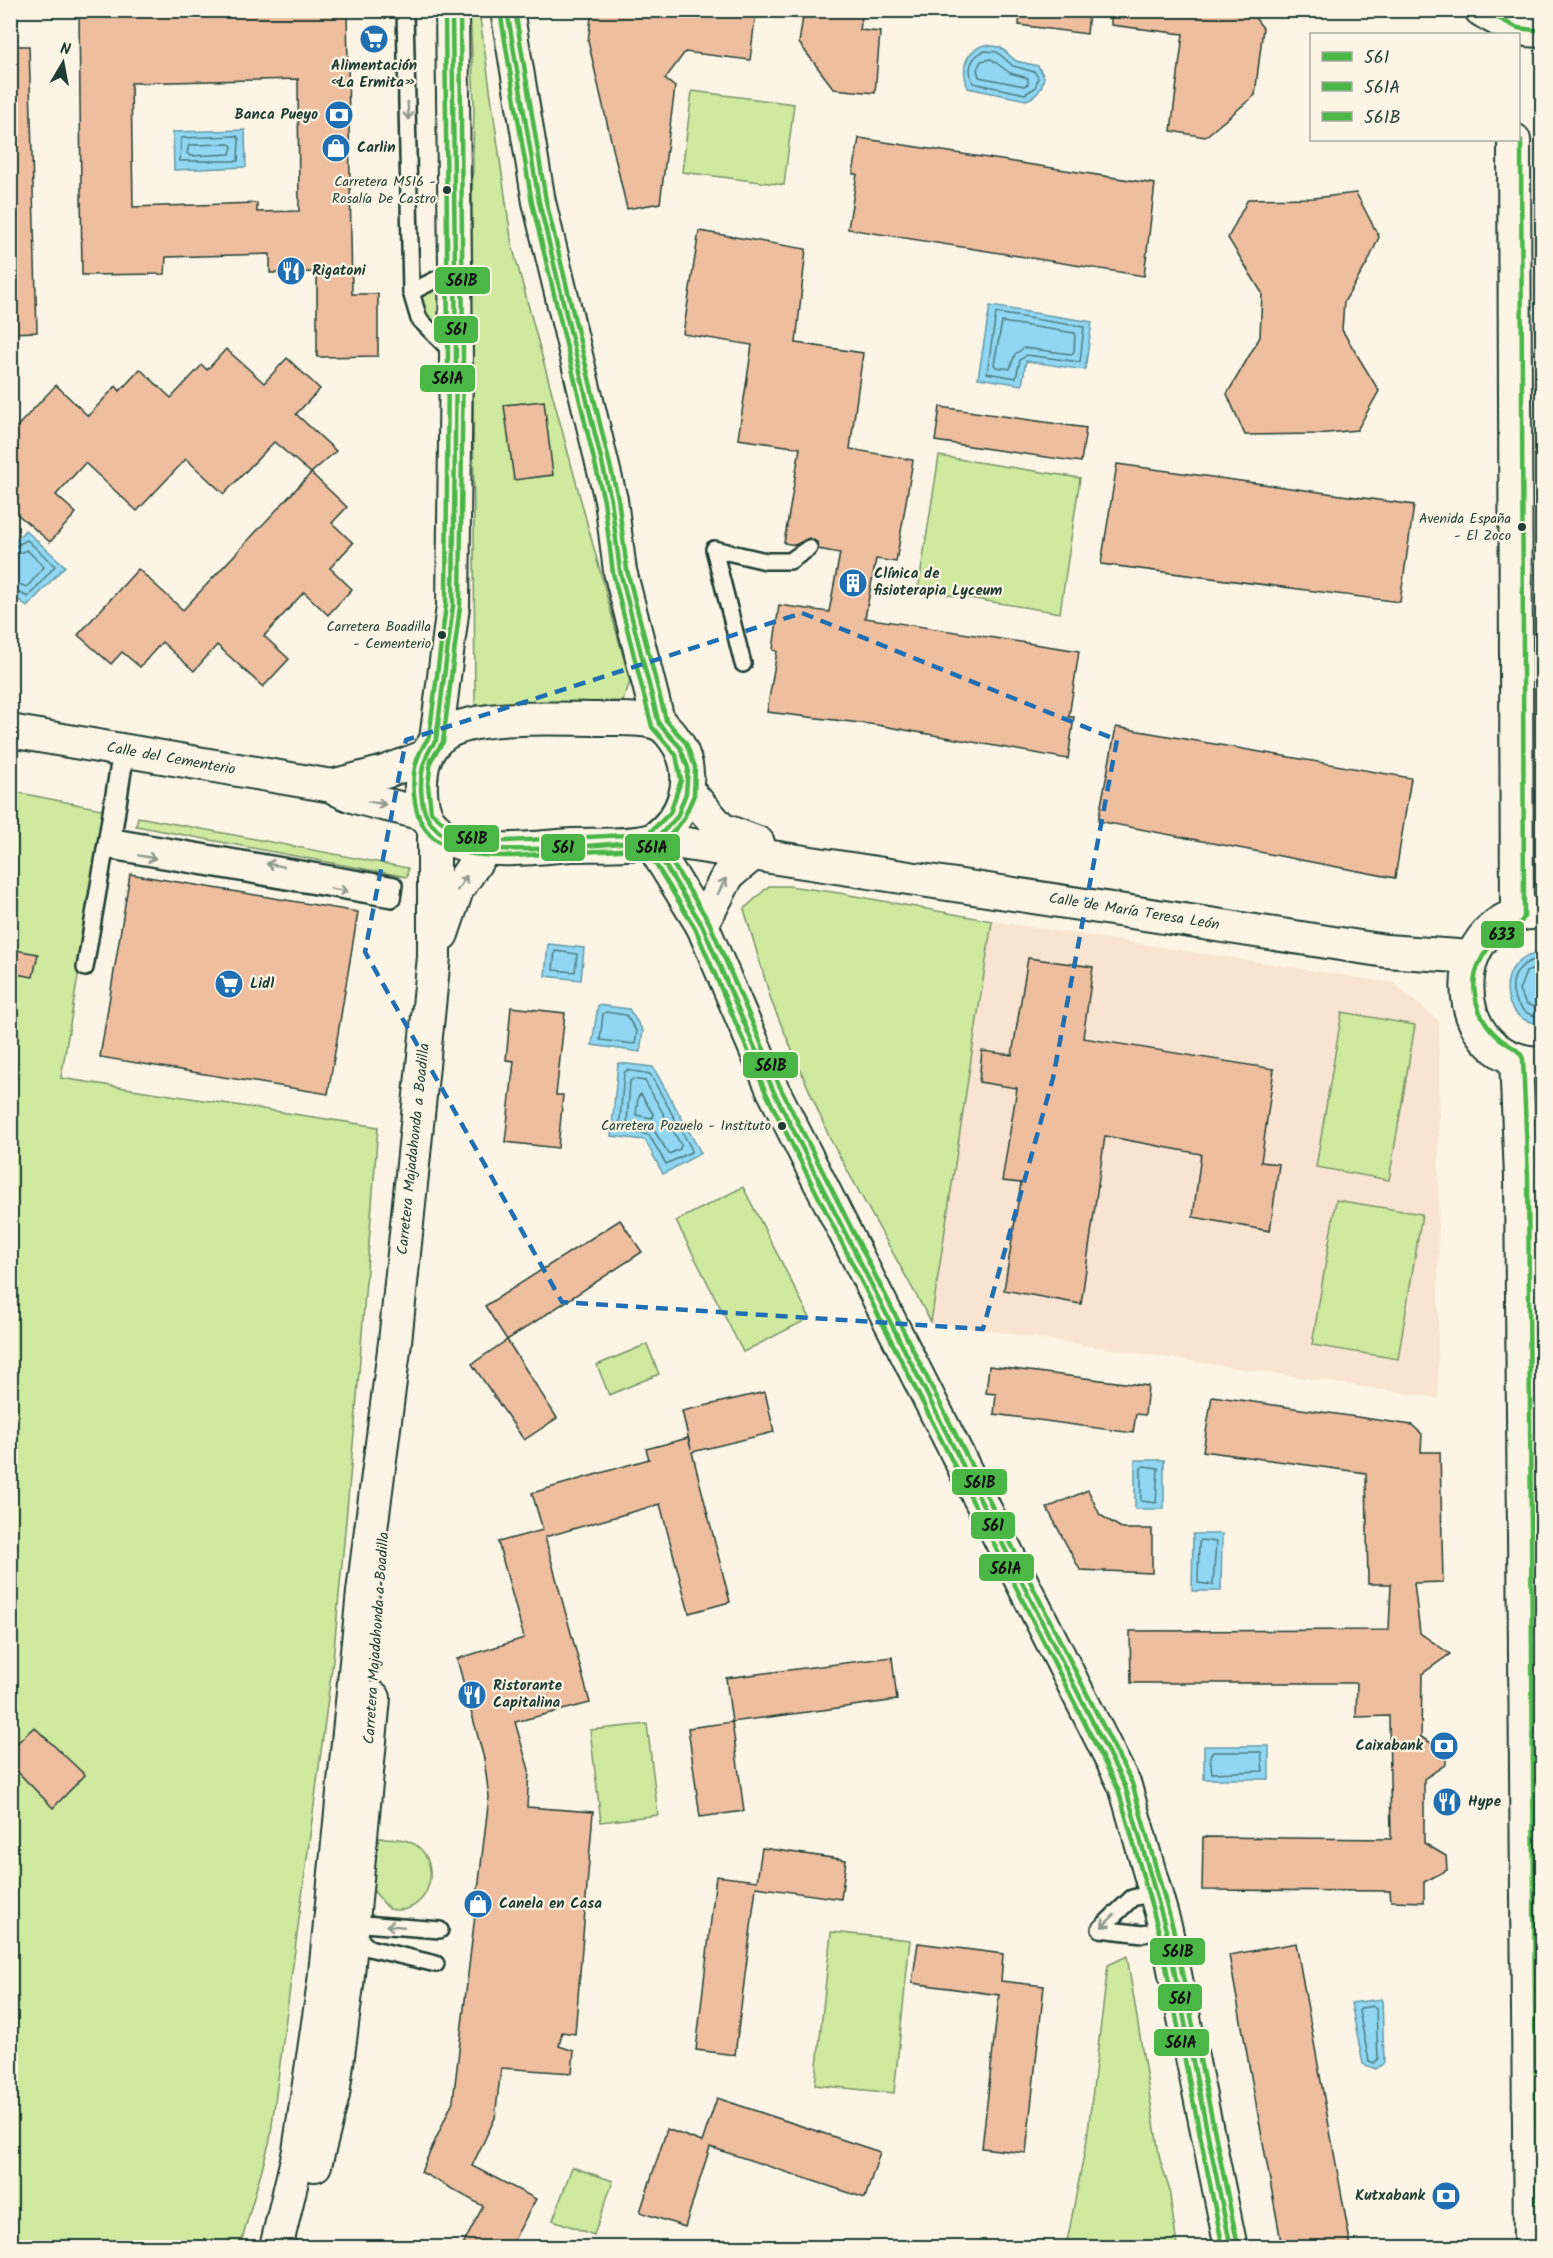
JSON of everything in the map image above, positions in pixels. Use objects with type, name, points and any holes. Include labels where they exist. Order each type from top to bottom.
[{"type":"street","points":[[430,749],[453,606],[456,356],[452,10]]},
{"type":"street","points":[[507,10],[539,202],[610,500],[620,571],[659,724],[674,736],[686,759],[687,790],[680,812],[670,828],[652,840],[702,925],[773,1090],[1125,1786],[1166,1930],[1231,2247]]},
{"type":"street","points":[[1496,23],[1531,31],[1542,31]]},
{"type":"street","points":[[1514,141],[1515,820],[1530,915],[1491,932],[1472,957],[1466,977],[1466,998],[1472,1017],[1483,1035],[1498,1049],[1529,1061],[1521,1201],[1530,2247]]},
{"type":"street","name":"Calle del Cementerio","points":[[332,786],[386,772],[430,749],[457,728],[489,722],[616,718],[659,724]]},
{"type":"street","name":"Calle del Cementerio","points":[[10,731],[332,786],[359,799],[400,807],[429,820],[454,842],[484,850]]},
{"type":"street","name":"Carretera Majadahonda a Boadilla","points":[[276,2247],[300,2151],[324,1983],[363,1592],[395,1342],[434,957],[429,820],[420,785],[430,749]]},
{"type":"street","name":"Calle de María Teresa León","points":[[687,790],[721,829],[798,859]]},
{"type":"street","name":"Calle de María Teresa León","points":[[484,850],[652,840],[798,859],[1386,951],[1472,957]]},
{"type":"street","name":"Carretera Majadahonda a Boadilla","points":[[434,957],[457,890],[484,850]]},
{"type":"street","points":[[702,925],[728,875],[753,854]]},
{"type":"street","name":"Carretera Majadahonda a Boadilla","points":[[294,2247],[333,2095],[353,1934],[378,1646],[395,1342]]},
{"type":"street","name":"Carretera Majadahonda a Boadilla","points":[[353,1934],[341,1909],[364,1677],[363,1592]]},
{"type":"street","name":"Carretera Majadahonda a Boadilla","points":[[300,2151],[317,2108],[338,1954],[353,1934]]},
{"type":"lane","points":[[405,10],[411,292],[419,319],[456,356]]},
{"type":"lane","points":[[411,292],[437,279],[455,281]]},
{"type":"lane","points":[[744,664],[714,549],[766,561],[790,561],[809,548]]},
{"type":"lane","points":[[85,968],[123,751]]},
{"type":"lane","points":[[105,850],[392,899],[394,885],[113,837],[123,751]]},
{"type":"lane","points":[[1157,1892],[1132,1898],[1100,1929],[1143,1934],[1166,1930]]},
{"type":"lane","points":[[436,1964],[369,1948],[353,1934],[364,1924],[440,1930]]},
{"type":"highlighted area","points":[[802,613],[1117,740],[1053,1078],[983,1329],[562,1302],[365,952],[406,740]]},
{"type":"shaded area","points":[[992,921],[1393,983],[1439,1021],[1438,1398],[931,1322]]},
{"type":"green space","points":[[470,11],[479,11],[512,245],[630,682],[623,701],[475,705],[472,212],[474,104]]},
{"type":"green space","points":[[692,91],[794,104],[784,185],[682,172]]},
{"type":"green space","points":[[440,285],[440,330],[421,306],[419,293]]},
{"type":"green space","points":[[939,456],[1080,478],[1060,613],[918,590]]},
{"type":"green space","points":[[10,791],[106,810],[61,1078],[378,1127],[355,1423],[333,1660],[270,2140],[240,2247],[11,2247]]},
{"type":"green space","points":[[138,817],[408,868],[407,877],[136,826]]},
{"type":"green space","points":[[769,886],[789,886],[839,893],[992,921],[931,1322],[830,1139],[772,1003],[744,909]]},
{"type":"green space","points":[[1342,1012],[1415,1025],[1389,1180],[1316,1167]]},
{"type":"green space","points":[[743,1187],[810,1318],[743,1352],[676,1221]]},
{"type":"green space","points":[[1336,1200],[1422,1214],[1398,1359],[1312,1345]]},
{"type":"green space","points":[[647,1344],[659,1374],[609,1395],[597,1365]]},
{"type":"green space","points":[[647,1724],[658,1815],[601,1822],[590,1730]]},
{"type":"green space","points":[[378,1838],[410,1842],[421,1849],[428,1860],[429,1884],[424,1896],[415,1905],[404,1910],[389,1909],[372,1889]]},
{"type":"green space","points":[[831,1932],[910,1940],[894,2093],[815,2085]]},
{"type":"green space","points":[[1127,1956],[1160,2160],[1169,2188],[1177,2247],[1066,2247],[1087,2139],[1108,1965]]},
{"type":"green space","points":[[572,2167],[613,2181],[594,2235],[553,2220]]},
{"type":"water","points":[[984,45],[1000,47],[1016,61],[1038,66],[1044,77],[1041,88],[1036,94],[1026,100],[968,88],[965,74],[966,62],[972,52]]},
{"type":"water","points":[[245,130],[246,167],[174,170],[173,132]]},
{"type":"water","points":[[990,306],[1092,322],[1085,370],[1026,361],[1022,385],[978,378]]},
{"type":"water","points":[[25,530],[65,566],[27,607],[10,592],[11,546]]},
{"type":"water","points":[[548,944],[584,948],[581,980],[545,976]]},
{"type":"water","points":[[1542,953],[1542,1023],[1527,1021],[1516,1013],[1509,1002],[1507,989],[1509,976],[1516,964],[1527,956]]},
{"type":"water","points":[[598,1005],[629,1009],[643,1031],[640,1052],[592,1045]]},
{"type":"water","points":[[618,1063],[653,1067],[701,1153],[663,1174],[645,1140],[611,1136]]},
{"type":"water","points":[[1135,1460],[1164,1460],[1164,1509],[1135,1509]]},
{"type":"water","points":[[1193,1534],[1222,1534],[1221,1591],[1192,1591]]},
{"type":"water","points":[[1204,1746],[1269,1746],[1269,1779],[1204,1779]]},
{"type":"water","points":[[1382,1999],[1384,2063],[1376,2069],[1363,2064],[1351,2003]]},
{"type":"building","points":[[347,10],[352,294],[378,294],[378,356],[317,357],[317,272],[270,273],[270,254],[166,257],[165,274],[82,275],[79,12]],"holes":[[[298,79],[299,211],[257,212],[257,203],[133,207],[131,83]]]},
{"type":"building","points":[[592,10],[756,10],[750,60],[685,52],[665,79],[675,87],[660,203],[627,209],[588,41]]},
{"type":"building","points":[[804,10],[863,10],[860,30],[880,32],[875,93],[834,89],[799,43]]},
{"type":"building","points":[[1020,10],[1089,10],[1087,34],[1019,25]]},
{"type":"building","points":[[1111,10],[1249,10],[1263,28],[1255,95],[1205,137],[1171,131],[1183,34],[1111,25]]},
{"type":"building","points":[[10,46],[29,46],[37,332],[10,333]]},
{"type":"building","points":[[859,138],[1155,184],[1144,276],[848,229],[857,174],[853,174]]},
{"type":"building","points":[[1356,193],[1379,237],[1368,262],[1344,302],[1342,330],[1379,391],[1357,430],[1318,434],[1245,435],[1227,394],[1260,337],[1262,293],[1228,238],[1248,199],[1314,198]]},
{"type":"building","points":[[699,231],[806,249],[796,343],[863,353],[850,449],[913,460],[896,562],[876,559],[865,618],[1079,651],[1069,717],[1074,717],[1068,759],[877,725],[767,712],[777,651],[773,650],[779,605],[829,612],[840,553],[818,549],[817,542],[809,538],[795,545],[784,543],[800,448],[738,439],[752,345],[683,334]]},
{"type":"building","points":[[226,349],[264,383],[287,358],[320,389],[296,414],[336,451],[311,473],[274,442],[224,494],[186,459],[137,511],[85,463],[56,495],[76,513],[50,542],[10,508],[10,434],[56,385],[88,416],[116,386],[120,391],[140,369],[171,398],[202,365],[207,370]]},
{"type":"building","points":[[544,401],[553,475],[514,480],[504,405]]},
{"type":"building","points":[[940,407],[1086,428],[1081,462],[935,441]]},
{"type":"building","points":[[1117,464],[1414,505],[1400,602],[1101,564]]},
{"type":"building","points":[[311,473],[347,507],[332,523],[353,543],[330,568],[352,589],[328,615],[304,592],[264,636],[289,659],[263,687],[217,645],[194,671],[162,642],[140,667],[122,652],[111,664],[78,635],[138,569],[183,610]]},
{"type":"building","points":[[1116,727],[1411,778],[1395,878],[1098,821]]},
{"type":"building","name":"Lidl","points":[[130,874],[358,912],[328,1094],[100,1057]]},
{"type":"building","points":[[10,949],[38,954],[33,977],[10,973]]},
{"type":"building","points":[[1028,958],[1093,967],[1083,1038],[1274,1069],[1261,1162],[1279,1164],[1270,1231],[1193,1217],[1201,1154],[1105,1136],[1081,1304],[1004,1290],[1021,1183],[1002,1181],[1017,1088],[979,1082],[982,1051],[1012,1055]]},
{"type":"building","points":[[511,1007],[565,1013],[556,1095],[563,1095],[558,1148],[505,1142],[514,1061],[506,1060]]},
{"type":"building","points":[[620,1220],[642,1252],[507,1340],[485,1306]]},
{"type":"building","points":[[507,1340],[557,1418],[524,1440],[472,1364]]},
{"type":"building","points":[[989,1366],[1148,1386],[1145,1415],[1136,1414],[1133,1433],[994,1414],[996,1394],[986,1393]]},
{"type":"building","points":[[765,1392],[774,1432],[692,1452],[730,1602],[689,1613],[660,1504],[545,1537],[590,1703],[515,1722],[529,1770],[527,1807],[593,1812],[575,2034],[562,2032],[559,2046],[574,2051],[572,2073],[501,2068],[495,2118],[472,2166],[536,2199],[510,2247],[462,2247],[483,2206],[421,2172],[453,2101],[489,1797],[484,1759],[457,1659],[524,1638],[498,1542],[543,1530],[532,1493],[649,1459],[646,1449],[688,1438],[691,1449],[682,1411]]},
{"type":"building","points":[[1212,1396],[1412,1425],[1422,1434],[1421,1452],[1440,1452],[1443,1582],[1414,1583],[1420,1633],[1450,1654],[1422,1674],[1421,1737],[1446,1752],[1446,1764],[1424,1779],[1424,1843],[1446,1856],[1447,1870],[1424,1882],[1424,1902],[1391,1901],[1390,1891],[1202,1890],[1203,1837],[1391,1839],[1389,1716],[1356,1717],[1357,1683],[1131,1683],[1130,1631],[1389,1630],[1391,1584],[1368,1584],[1366,1473],[1203,1451]]},
{"type":"building","points":[[1088,1490],[1100,1515],[1123,1529],[1152,1529],[1152,1573],[1080,1570],[1047,1508]]},
{"type":"building","points":[[892,1657],[897,1700],[732,1722],[726,1678]]},
{"type":"building","points":[[732,1722],[744,1811],[700,1817],[688,1728]]},
{"type":"building","points":[[34,1727],[85,1775],[53,1808],[10,1764],[10,1750]]},
{"type":"building","points":[[762,1848],[846,1860],[841,1899],[756,1887],[735,2055],[696,2050],[716,1876],[757,1881]]},
{"type":"building","points":[[918,1943],[1003,1954],[1001,1981],[1044,1986],[1026,2153],[982,2148],[999,1995],[912,1983]]},
{"type":"building","points":[[1296,1943],[1351,2247],[1282,2247],[1229,1955]]},
{"type":"building","points":[[717,2098],[880,2152],[865,2198],[710,2147],[685,2227],[640,2212],[667,2129],[702,2142]]},
{"type":"transit line","name":"561A","points":[[445,10],[448,356],[446,605],[429,737],[420,752],[415,768],[413,784],[415,802],[422,824],[435,839],[452,848],[472,854],[518,856],[651,848],[665,841],[683,820],[694,795],[695,767],[686,743],[666,720],[627,570],[618,498],[546,201],[515,10]]},
{"type":"transit line","name":"561","points":[[452,10],[456,356],[453,606],[436,740],[427,754],[421,776],[423,807],[432,825],[442,835],[454,842],[471,847],[520,849],[650,841],[660,835],[677,817],[686,793],[688,768],[680,747],[659,724],[620,571],[611,500],[539,202],[507,10]]},
{"type":"transit line","name":"561B","points":[[460,10],[463,356],[460,606],[443,742],[431,760],[428,785],[431,812],[457,835],[485,842],[648,834],[670,813],[681,780],[676,755],[652,727],[613,573],[604,501],[532,203],[500,11]]},
{"type":"transit line","name":"561","points":[[1482,10],[1518,28],[1542,31]]},
{"type":"transit line","name":"633","points":[[1521,140],[1524,917],[1520,923],[1499,937],[1483,955],[1474,986],[1476,1000],[1486,1024],[1494,1034],[1519,1052],[1523,1059],[1528,1177],[1537,2248]]},
{"type":"transit line","name":"561B","points":[[656,837],[709,922],[780,1087],[1132,1783],[1173,1928],[1238,2246]]},
{"type":"transit line","name":"561","points":[[650,841],[702,925],[773,1090],[1125,1786],[1166,1930],[1231,2248]]},
{"type":"transit line","name":"561A","points":[[644,845],[695,928],[766,1093],[1118,1789],[1159,1932],[1223,2248]]},
{"type":"place","name":"Alimentación «La Ermita»","points":[[374,39]]},
{"type":"place","name":"Banca Pueyo","points":[[339,115]]},
{"type":"place","name":"Carlin","points":[[336,148]]},
{"type":"place","name":"Carretera M516 - Rosalía De Castro","points":[[447,190]]},
{"type":"place","name":"Rigatoni","points":[[291,271]]},
{"type":"place","name":"Avenida España - El Zoco","points":[[1522,527]]},
{"type":"place","name":"Clínica de fisioterapia Lyceum","points":[[853,583]]},
{"type":"place","name":"Carretera Boadilla - Cementerio","points":[[442,635]]},
{"type":"place","name":"Lidl","points":[[229,984]]},
{"type":"place","name":"Carretera Pozuelo - Instituto","points":[[782,1126]]},
{"type":"place","name":"Ristorante Capitalina","points":[[472,1695]]},
{"type":"place","name":"Caixabank","points":[[1444,1746]]},
{"type":"place","name":"Hype","points":[[1447,1802]]},
{"type":"place","name":"Canela en Casa","points":[[478,1904]]},
{"type":"place","name":"Kutxabank","points":[[1446,2196]]}]
